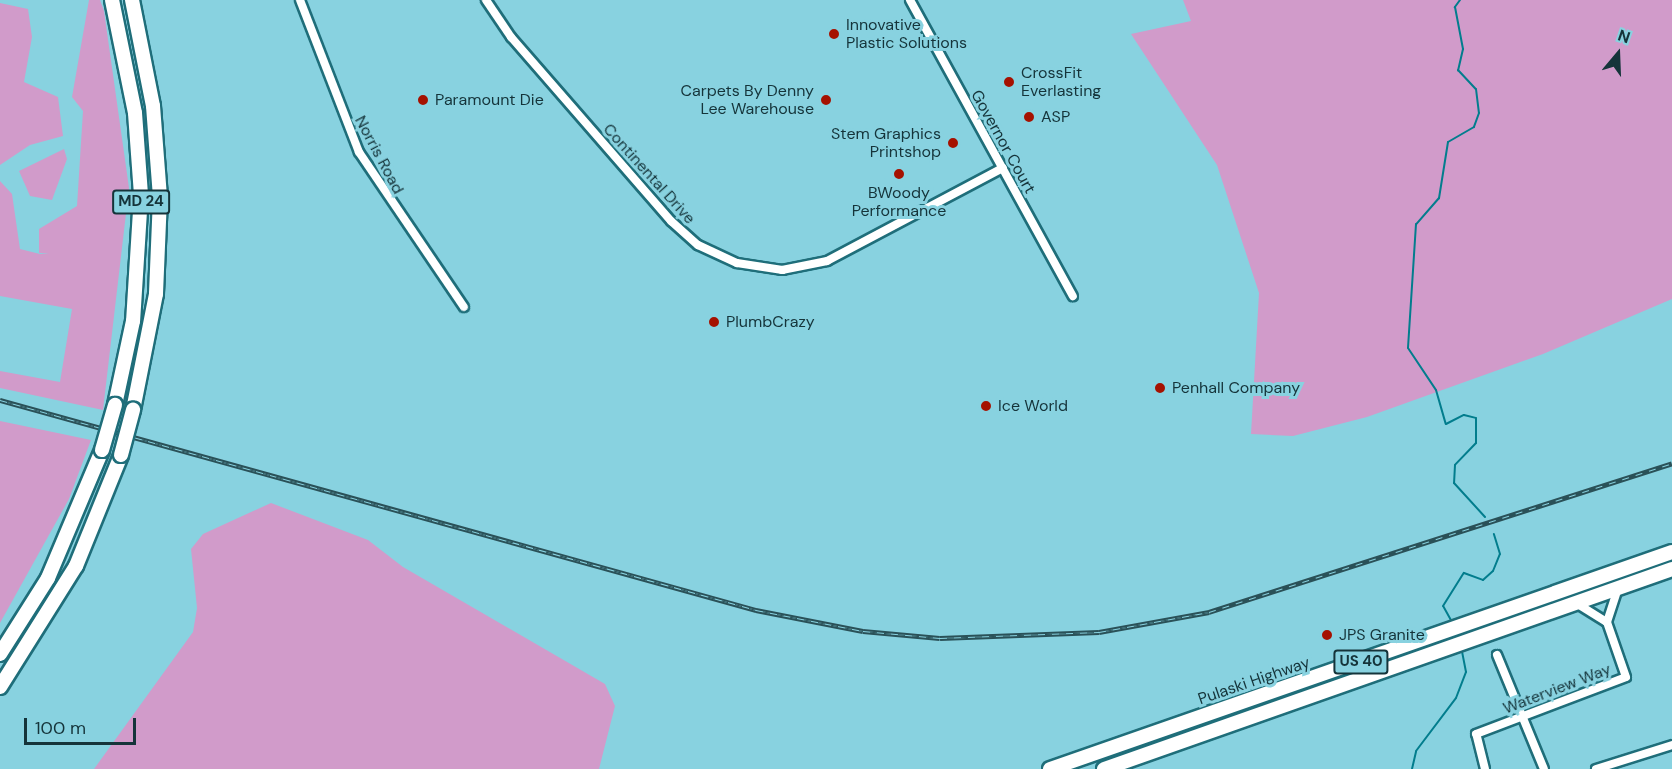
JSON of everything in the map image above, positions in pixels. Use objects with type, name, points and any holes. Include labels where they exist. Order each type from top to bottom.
[{"type":"highway","name":"MD 24","points":[[0,654],[48,578],[102,450],[115,405],[136,302],[141,195],[135,113],[112,0]]},
{"type":"highway","name":"MD 24","points":[[0,687],[16,666],[76,566],[121,455],[151,334],[160,198],[153,106],[132,0]]},
{"type":"highway","name":"Pulaski Highway","points":[[1050,769],[1672,552]]},
{"type":"highway","name":"Pulaski Highway","points":[[1104,769],[1672,569]]},
{"type":"highway","points":[[0,698],[16,666]]},
{"type":"street","name":"Norris Road","points":[[300,0],[359,152],[464,308]]},
{"type":"street","name":"Continental Drive","points":[[486,0],[511,37],[671,221],[698,244],[737,263],[782,270],[827,261],[1003,168]]},
{"type":"street","name":"Governor Court","points":[[910,0],[1073,296]]},
{"type":"street","points":[[1576,603],[1607,622],[1619,587]]},
{"type":"street","name":"Waterview Way","points":[[1485,769],[1476,734],[1626,677],[1607,622]]},
{"type":"street","points":[[1497,655],[1544,769]]},
{"type":"street","points":[[1596,769],[1609,767],[1672,745]]},
{"type":"shaded area","points":[[89,0],[100,0],[104,11],[129,188],[103,410],[0,388],[0,371],[60,382],[72,309],[0,296],[0,181],[12,194],[20,249],[40,254],[49,253],[39,253],[39,229],[77,206],[83,111],[72,97]]},
{"type":"shaded area","points":[[1183,0],[1672,0],[1672,299],[1543,354],[1367,417],[1293,436],[1251,434],[1259,293],[1217,165],[1131,34],[1191,21]]},
{"type":"shaded area","points":[[0,3],[28,9],[32,37],[24,82],[58,97],[63,136],[30,145],[0,165]]},
{"type":"shaded area","points":[[64,149],[67,159],[52,200],[30,196],[19,171]]},
{"type":"shaded area","points":[[0,421],[91,440],[69,499],[0,623]]},
{"type":"shaded area","points":[[271,503],[368,540],[403,567],[605,684],[615,706],[599,769],[94,769],[193,632],[197,608],[191,549],[203,534]]},
{"type":"waterway","points":[[1460,0],[1455,7],[1463,49],[1458,70],[1476,89],[1479,113],[1474,127],[1448,142],[1439,198],[1416,224],[1408,348],[1436,390],[1446,424],[1464,415],[1476,418],[1476,443],[1455,465],[1454,483],[1485,517]]},
{"type":"waterway","points":[[1452,622],[1443,606],[1464,573],[1483,580],[1493,571],[1500,554],[1494,534]]},
{"type":"waterway","points":[[1412,769],[1416,751],[1456,698],[1466,672],[1462,652]]},
{"type":"railway","points":[[0,400],[756,610],[863,631],[940,638],[1099,632],[1209,612],[1672,463]]},
{"type":"place","name":"Innovative Plastic Solutions","points":[[834,34]]},
{"type":"place","name":"CrossFit Everlasting","points":[[1009,82]]},
{"type":"place","name":"Paramount Die","points":[[423,100]]},
{"type":"place","name":"Carpets By Denny Lee Warehouse","points":[[826,100]]},
{"type":"place","name":"ASP","points":[[1029,117]]},
{"type":"place","name":"Stem Graphics Printshop","points":[[953,143]]},
{"type":"place","name":"BWoody Performance","points":[[899,174]]},
{"type":"place","name":"PlumbCrazy","points":[[714,322]]},
{"type":"place","name":"Penhall Company","points":[[1160,388]]},
{"type":"place","name":"Ice World","points":[[986,406]]},
{"type":"place","name":"JPS Granite","points":[[1327,635]]}]
